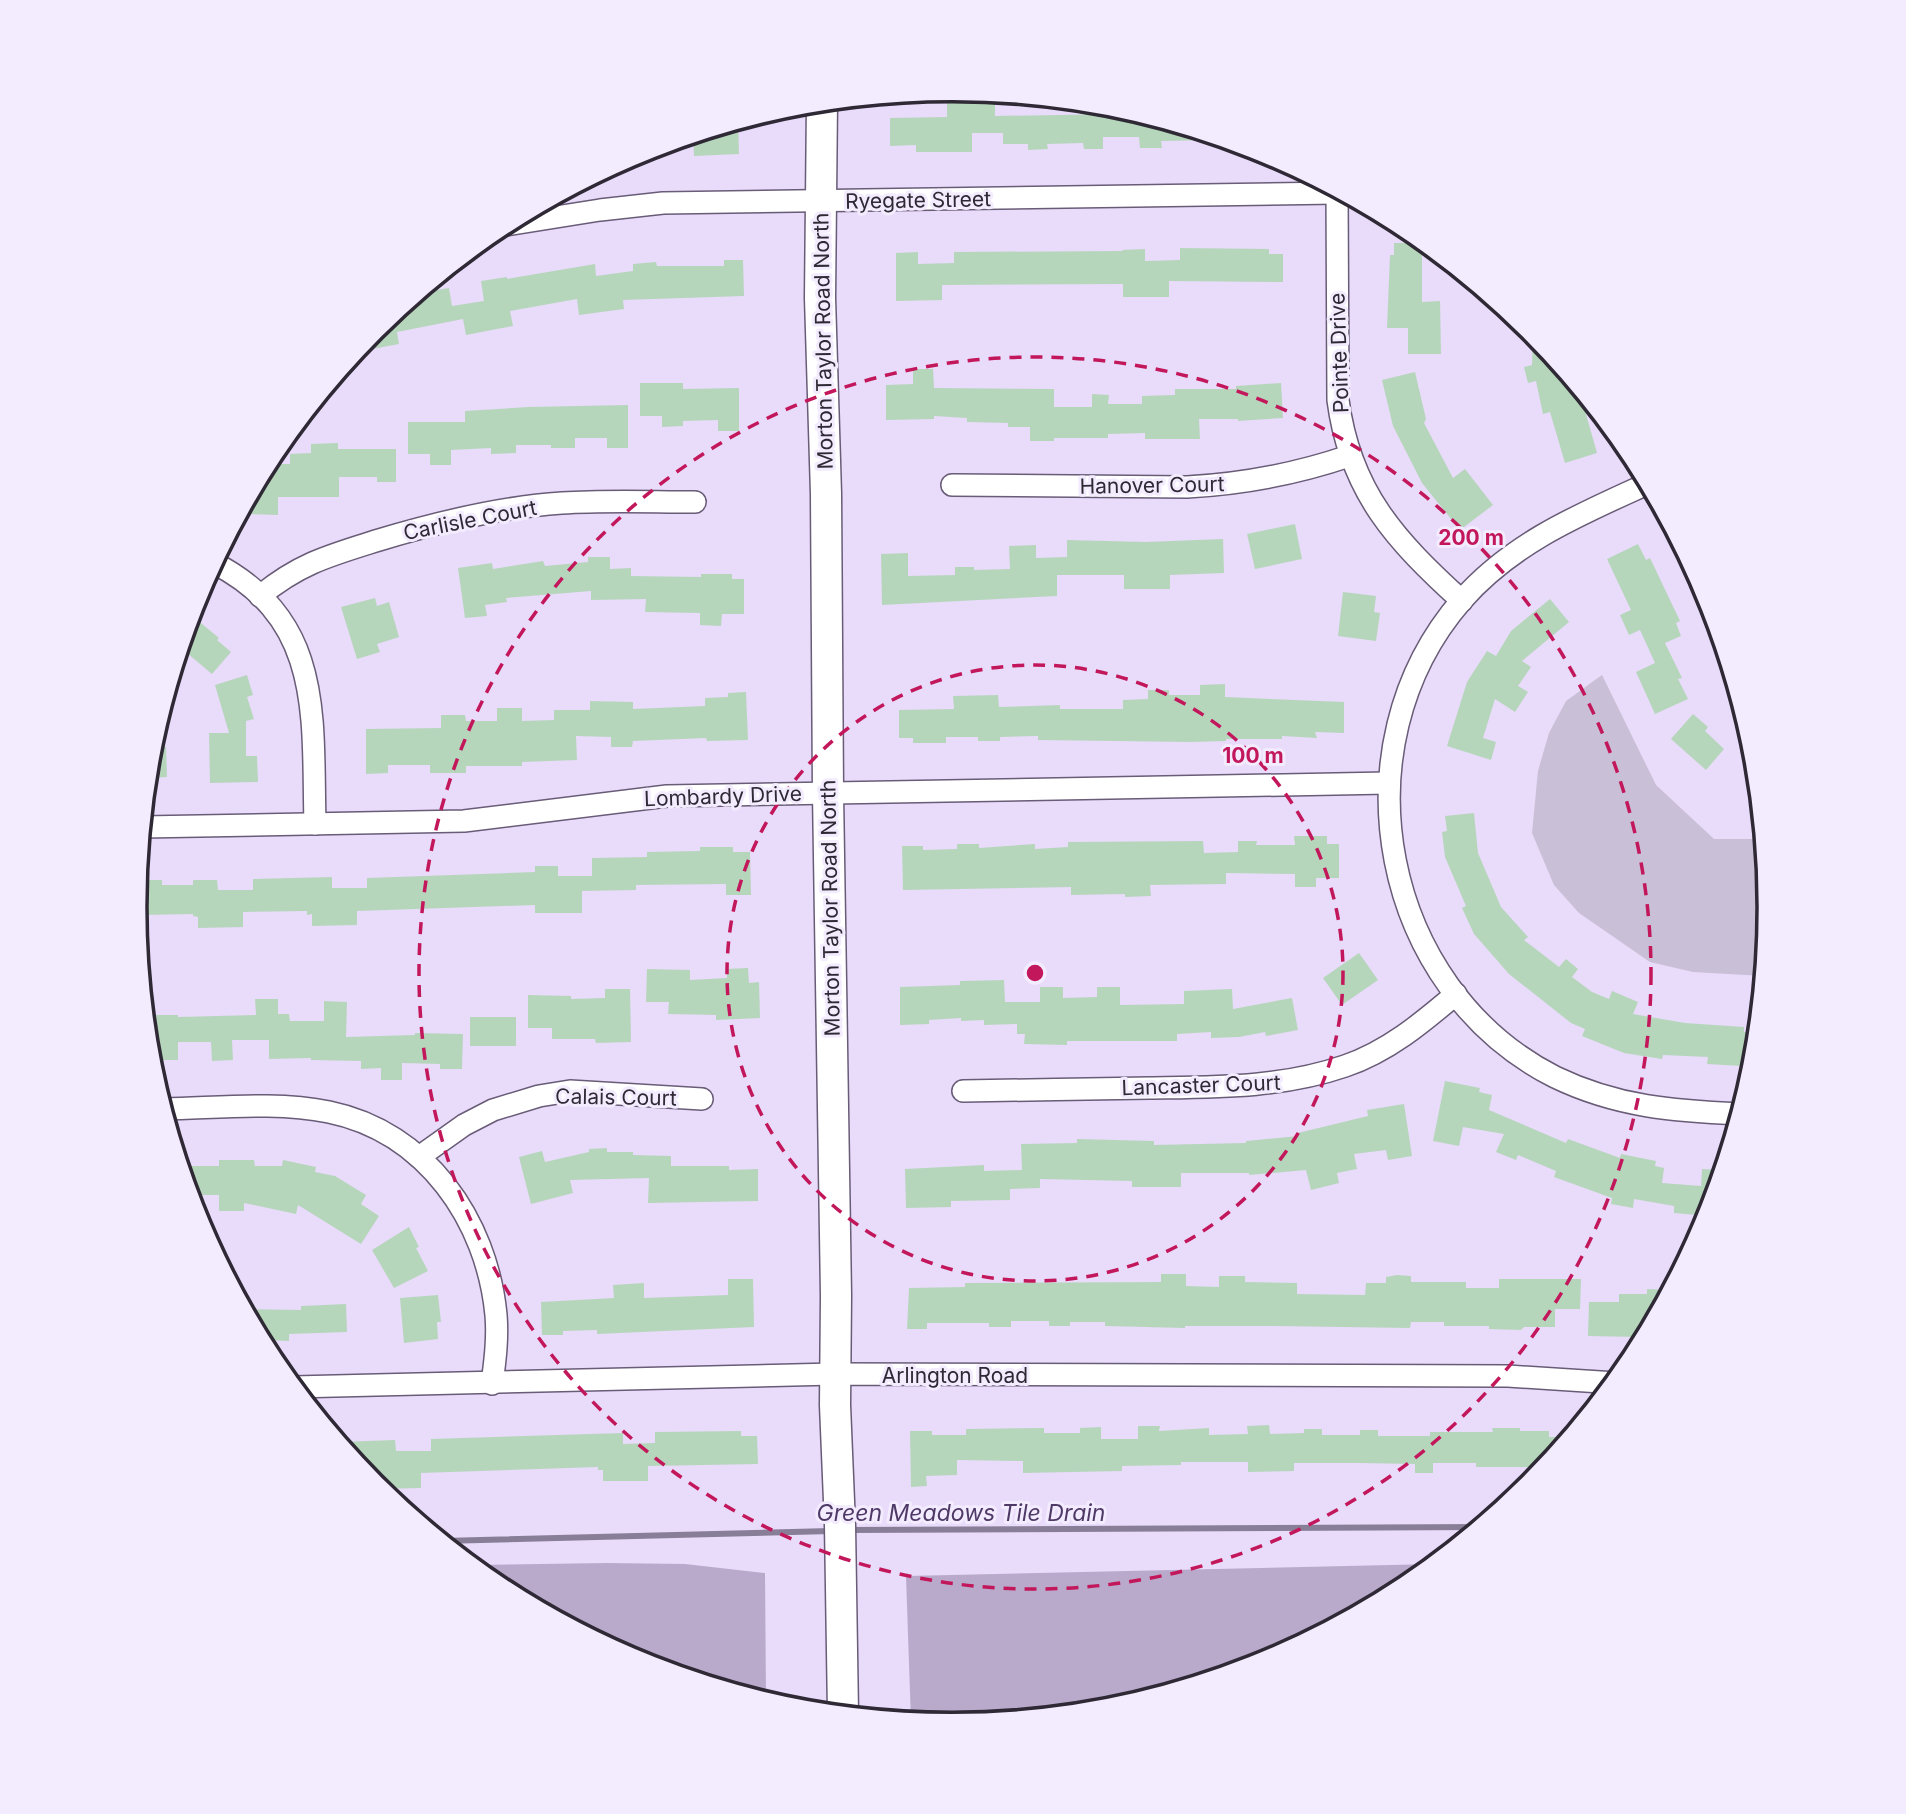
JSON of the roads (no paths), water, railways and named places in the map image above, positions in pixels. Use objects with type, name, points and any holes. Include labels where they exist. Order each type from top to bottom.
[{"type":"street","name":"Morton Taylor Road North","points":[[822,113],[820,298],[826,508],[836,1270],[834,1374],[840,1531],[842,1705]]},
{"type":"street","name":"Ryegate Street","points":[[530,221],[638,205],[1321,191]]},
{"type":"street","name":"Pointe Drive","points":[[1337,199],[1338,400],[1349,456],[1364,489],[1390,527],[1423,566],[1462,601]]},
{"type":"street","name":"Hanover Court","points":[[952,485],[1220,485],[1286,475],[1349,456]]},
{"type":"street","points":[[1640,487],[1535,538],[1493,569],[1462,601],[1436,636],[1412,682],[1396,732],[1388,783],[1391,836],[1404,897],[1427,950],[1456,994],[1491,1032],[1509,1047],[1553,1076],[1601,1096],[1651,1108],[1731,1113]]},
{"type":"street","name":"Carlisle Court","points":[[260,596],[283,578],[311,562],[404,532],[472,515],[563,503],[695,502]]},
{"type":"street","points":[[223,568],[260,596],[289,634],[300,657],[312,708],[315,824]]},
{"type":"street","name":"Lombardy Drive","points":[[152,827],[464,821],[667,796],[1388,783]]},
{"type":"street","name":"Lancaster Court","points":[[963,1091],[1245,1086],[1306,1078],[1347,1066],[1387,1047],[1423,1023],[1456,994]]},
{"type":"street","name":"Calais Court","points":[[419,1157],[464,1125],[493,1111],[538,1096],[570,1091],[702,1099]]},
{"type":"street","points":[[174,1109],[296,1107],[331,1112],[361,1122],[394,1139],[419,1157],[439,1175],[457,1199],[484,1256],[496,1317],[492,1384]]},
{"type":"street","name":"Arlington Road","points":[[306,1387],[834,1374],[1508,1376],[1604,1381]]},
{"type":"waterway","name":"Green Meadows Tile Drain","points":[[849,1530],[1467,1527]]},
{"type":"waterway","name":"Green Meadows Tile Drain","points":[[456,1541],[831,1531]]}]
